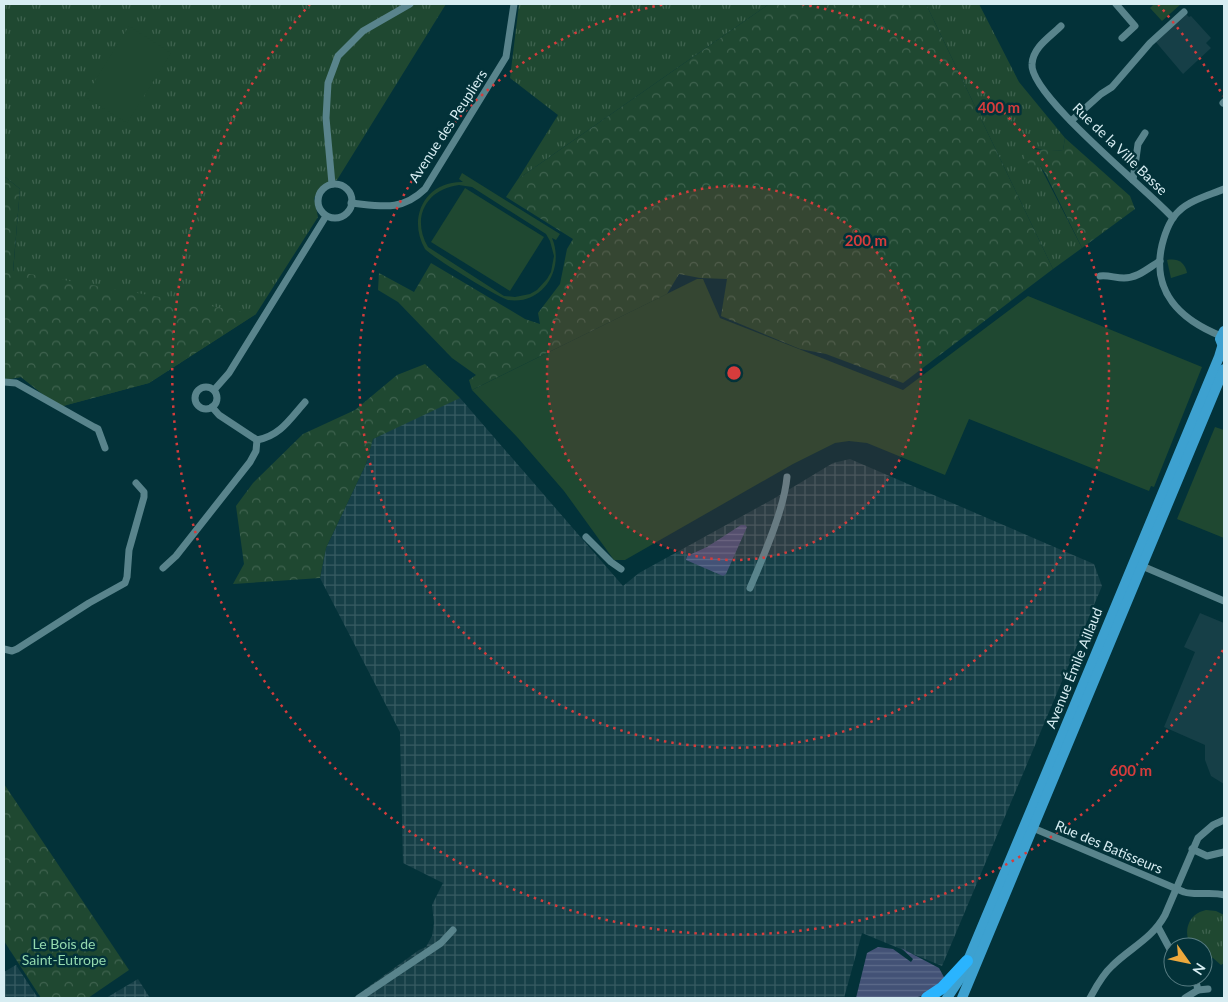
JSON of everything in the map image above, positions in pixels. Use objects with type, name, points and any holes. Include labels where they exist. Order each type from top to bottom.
[{"type":"highway","points":[[927,998],[942,988],[967,961]]},
{"type":"main road","name":"Avenue Émile Aillaud","points":[[947,998],[961,977],[1038,794],[1219,357],[1223,341]]},
{"type":"main road","name":"Avenue Émile Aillaud","points":[[962,998],[1224,369]]},
{"type":"street","points":[[332,184],[326,118],[328,83],[338,56],[363,31],[410,4]]},
{"type":"street","name":"Avenue des Peupliers","points":[[352,203],[393,206],[410,201],[425,189],[506,57],[514,4]]},
{"type":"street","points":[[1116,4],[1136,26],[1122,38]]},
{"type":"street","points":[[1071,121],[1112,86],[1150,43],[1184,12]]},
{"type":"street","name":"Rue de la Ville Basse","points":[[1061,26],[1037,48],[1033,57],[1031,68],[1037,82],[1088,140],[1173,218]]},
{"type":"street","points":[[1133,180],[1138,144],[1145,133]]},
{"type":"street","points":[[332,184],[341,185],[348,190],[352,203],[347,213],[333,218],[326,216],[319,207],[319,195],[322,190],[332,184]]},
{"type":"street","points":[[1223,341],[1194,324],[1178,310],[1169,298],[1161,274],[1160,261],[1164,238],[1177,212],[1187,205],[1224,189]]},
{"type":"street","points":[[214,390],[229,373],[326,216]]},
{"type":"street","points":[[1100,276],[1109,275],[1125,278],[1136,276],[1160,261]]},
{"type":"street","points":[[4,382],[16,383],[94,427],[98,430],[105,448]]},
{"type":"street","points":[[204,387],[214,390],[217,400],[212,407],[207,409],[200,406],[195,399],[200,389],[204,387]]},
{"type":"street","points":[[212,407],[219,414],[257,440],[279,432],[305,402]]},
{"type":"street","points":[[163,568],[176,556],[250,462],[256,451],[257,440]]},
{"type":"street","points":[[750,588],[786,489],[787,477]]},
{"type":"street","points":[[4,649],[12,651],[17,649],[89,603],[125,583],[127,578],[128,550],[144,497],[144,492],[136,483]]},
{"type":"street","points":[[586,537],[611,562],[621,569]]},
{"type":"street","points":[[1142,566],[1224,601]]},
{"type":"street","points":[[1090,998],[1112,965],[1145,941],[1158,927],[1165,915],[1192,850],[1203,833],[1213,825],[1224,820]]},
{"type":"street","name":"Rue des Batisseurs","points":[[1033,828],[1191,894],[1211,892],[1224,895]]},
{"type":"street","points":[[1192,850],[1207,856],[1224,852]]},
{"type":"street","points":[[1158,927],[1163,937]]},
{"type":"street","points":[[359,998],[441,944],[453,930]]},
{"type":"street","points":[[1185,998],[1198,990],[1208,989]]},
{"type":"shaded area","points":[[1185,13],[1189,17],[1191,16],[1211,38],[1206,43],[1211,48],[1183,74],[1155,41]]},
{"type":"shaded area","points":[[453,398],[460,398],[623,586],[639,573],[775,498],[833,463],[850,459],[1094,564],[1102,586],[942,966],[862,933],[844,998],[353,998],[419,950],[426,947],[432,936],[434,923],[432,905],[443,883],[403,863],[400,732],[320,578],[326,548],[366,464],[373,439]]},
{"type":"shaded area","points":[[741,525],[747,527],[726,574],[723,576],[686,560],[687,556],[707,547]]},
{"type":"shaded area","points":[[1200,613],[1224,623],[1224,784],[1211,776],[1205,760],[1205,745],[1164,727],[1195,652],[1184,647]]},
{"type":"shaded area","points":[[878,947],[893,949],[911,962],[913,959],[901,948],[939,968],[945,979],[925,995],[914,998],[856,998],[867,953]]},
{"type":"shaded area","points":[[16,965],[38,998],[4,998],[4,972]]},
{"type":"shaded area","points":[[138,979],[150,998],[106,998]]},
{"type":"green space","points":[[4,4],[446,4],[337,180],[323,185],[314,198],[318,217],[256,314],[149,383],[59,407],[21,377],[4,380],[20,189],[4,176]]},
{"type":"green space","points":[[519,4],[769,4],[518,179],[558,115],[510,78]]},
{"type":"green space","points":[[769,4],[926,4],[1053,269],[903,383],[826,354],[800,349],[721,316],[727,279],[700,278],[679,274],[667,294],[472,390],[469,380],[476,375],[452,358],[398,302],[378,290],[379,273],[414,292],[431,263],[525,319],[540,324],[538,313],[560,284],[567,249],[573,239],[506,197],[518,179]]},
{"type":"green space","points":[[926,4],[979,4],[1019,82],[1065,138],[1063,150],[1048,151],[1035,148],[1040,166],[1082,248],[1053,269]]},
{"type":"green space","points":[[1154,4],[1181,4],[1162,21],[1150,8]]},
{"type":"green space","points":[[129,26],[171,53],[127,123],[85,97]]},
{"type":"green space","points":[[1065,138],[1130,196],[1135,209],[1082,248],[1045,173],[1040,166],[1033,167],[1025,161],[1025,152],[1039,149],[1063,150]]},
{"type":"green space","points":[[462,173],[560,234],[556,240],[552,238],[556,261],[553,273],[541,291],[531,297],[520,300],[502,298],[466,277],[425,249],[418,225],[419,214],[423,204],[438,188],[450,183],[463,182],[459,179]],"holes":[[[459,185],[472,187],[546,234],[554,256],[551,272],[537,290],[530,294],[515,297],[504,296],[428,247],[421,226],[422,216],[430,199],[438,192],[447,188]]]},
{"type":"green space","points":[[4,176],[20,189],[13,271],[256,314],[149,383],[59,407],[21,377],[4,380]]},
{"type":"green space","points":[[465,188],[544,237],[510,291],[431,242]]},
{"type":"green space","points":[[1167,260],[1180,262],[1187,273],[1171,278]]},
{"type":"green space","points":[[697,279],[703,279],[720,318],[903,390],[1028,296],[1202,367],[1154,487],[1151,486],[1149,491],[969,419],[945,475],[867,443],[849,441],[835,443],[793,464],[625,560],[614,560],[564,491],[518,438],[472,390]]},
{"type":"green space","points":[[425,364],[460,398],[373,439],[366,464],[326,548],[320,578],[233,584],[244,564],[236,506],[253,483],[303,434],[355,410],[397,375]]},
{"type":"green space","points":[[1215,427],[1224,430],[1224,538],[1177,519]]},
{"type":"green space","name":"Le Bois de Saint-Eutrope","points":[[4,784],[129,970],[88,998],[41,998],[4,941]]},
{"type":"green space","points":[[1206,910],[1216,911],[1224,915],[1224,963],[1221,965],[1213,958],[1213,937],[1188,937],[1188,924],[1200,912]]}]
